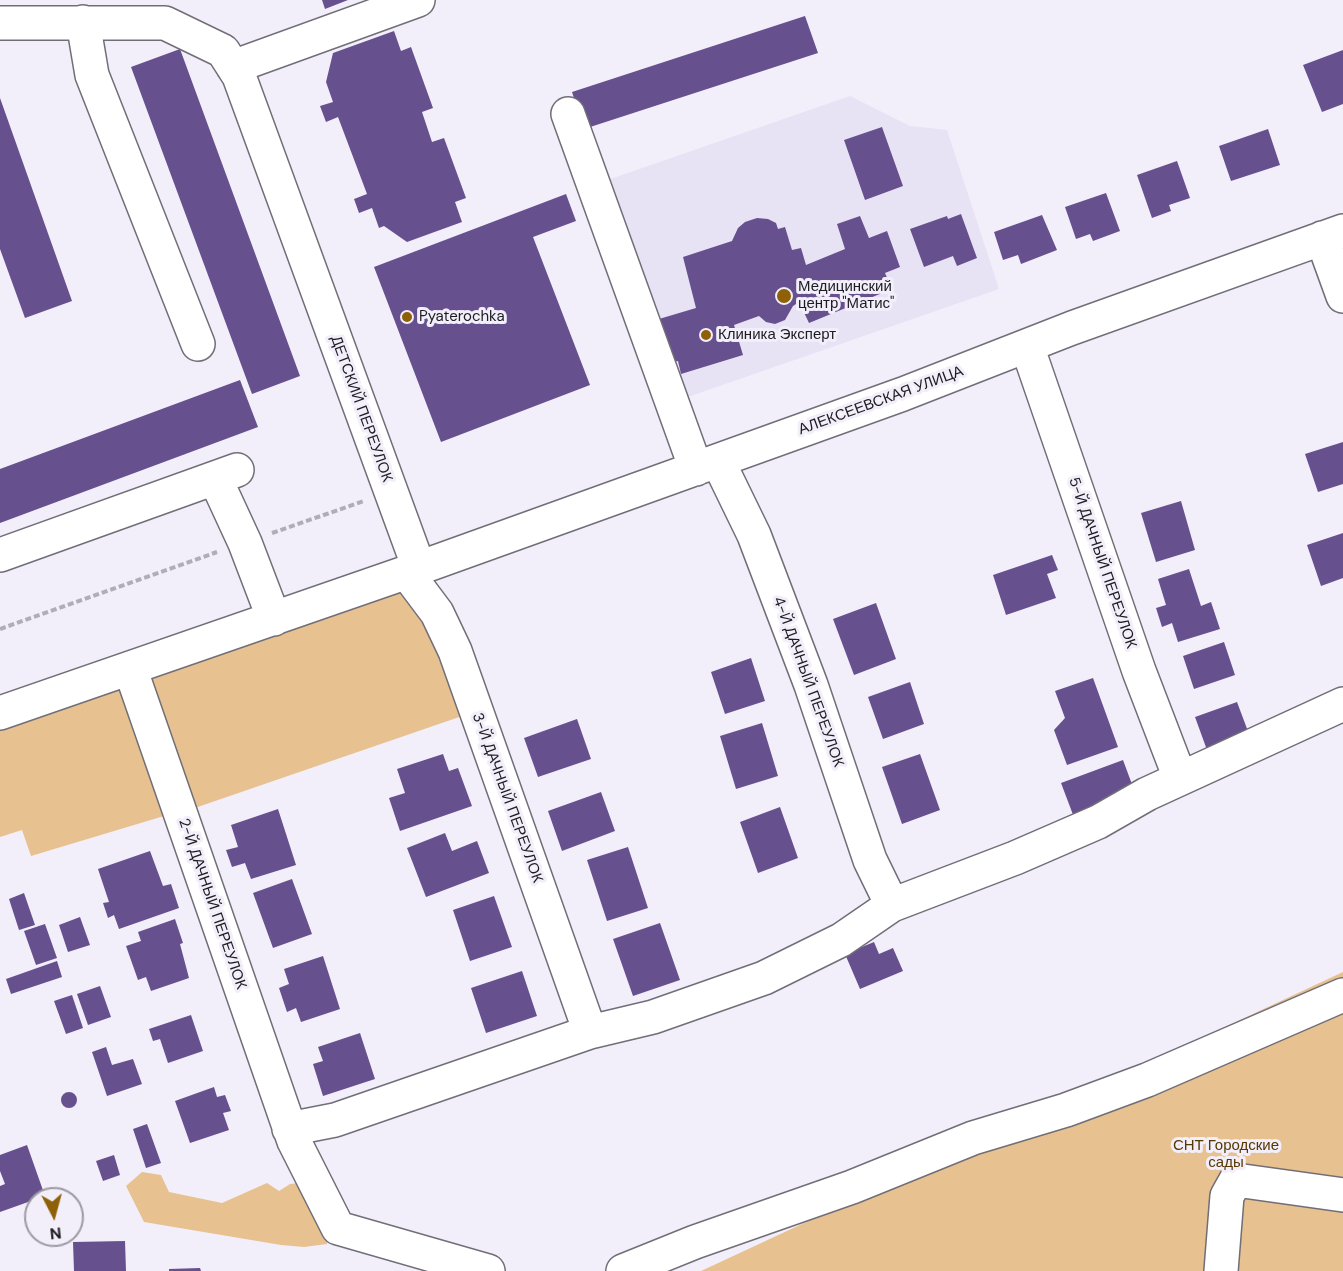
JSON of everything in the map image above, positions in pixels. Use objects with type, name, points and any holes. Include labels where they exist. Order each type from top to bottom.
[{"type":"street","points":[[233,67],[418,0]]},
{"type":"street","points":[[83,22],[92,75],[198,344]]},
{"type":"street","name":"ДЕТСКИЙ ПЕРЕУЛОК","points":[[0,23],[165,23],[223,51],[239,76],[391,491],[413,570]]},
{"type":"street","name":"4-Й ДАЧНЫЙ ПЕРЕУЛОК","points":[[568,114],[707,465],[754,535],[811,686],[870,860],[892,904]]},
{"type":"street","points":[[1333,235],[1343,296]]},
{"type":"street","name":"АЛЕКСЕЕВСКАЯ УЛИЦА","points":[[413,570],[707,465],[1333,235]]},
{"type":"street","name":"5-Й ДАЧНЫЙ ПЕРЕУЛОК","points":[[1027,346],[1139,671],[1180,778]]},
{"type":"street","points":[[0,555],[226,474],[245,543],[274,619]]},
{"type":"street","points":[[0,713],[413,570]]},
{"type":"street","name":"3-Й ДАЧНЫЙ ПЕРЕУЛОК","points":[[413,570],[455,651],[590,1032]]},
{"type":"street","name":"2-Й ДАЧНЫЙ ПЕРЕУЛОК","points":[[130,668],[292,1135],[338,1227],[488,1271]]},
{"type":"street","points":[[292,1135],[590,1032],[653,1017],[764,978],[841,940],[892,904],[1015,858],[1098,822],[1180,778],[1343,704]]},
{"type":"street","points":[[623,1271],[695,1242],[852,1187],[973,1138],[1066,1110],[1147,1080],[1343,995]]},
{"type":"street","points":[[1221,1271],[1227,1196],[1236,1180],[1343,1195]]},
{"type":"path","points":[[0,629],[391,491]]},
{"type":"shaded area","points":[[850,96],[910,126],[947,130],[999,289],[682,399],[602,182]]},
{"type":"green space","points":[[395,589],[408,590],[468,714],[189,810],[140,680]]},
{"type":"green space","points":[[116,689],[129,693],[174,813],[31,856],[22,830],[0,837],[0,728]]},
{"type":"green space","name":"СНТ Городские сады","points":[[1343,972],[1343,1271],[701,1271]]},
{"type":"green space","points":[[142,1172],[161,1175],[169,1192],[222,1203],[267,1183],[279,1191],[290,1184],[309,1182],[328,1225],[327,1244],[304,1247],[281,1245],[144,1222],[126,1186]]},
{"type":"building","points":[[322,0],[348,0],[325,9]]},
{"type":"building","points":[[805,16],[818,53],[584,129],[572,92]]},
{"type":"building","points":[[394,31],[401,51],[411,47],[433,108],[422,112],[432,142],[444,138],[466,198],[455,202],[462,222],[407,242],[384,226],[379,228],[372,208],[359,213],[354,199],[367,194],[338,117],[326,122],[320,106],[333,102],[326,82],[333,53]]},
{"type":"building","points":[[180,49],[300,376],[252,394],[131,67]]},
{"type":"building","points":[[1343,50],[1343,104],[1322,112],[1303,65]]},
{"type":"building","points":[[0,98],[72,301],[25,318],[0,249]]},
{"type":"building","points":[[882,127],[903,186],[865,200],[844,140]]},
{"type":"building","points":[[1268,129],[1280,165],[1231,181],[1219,146]]},
{"type":"building","points":[[1177,161],[1190,198],[1169,205],[1171,211],[1152,218],[1137,175]]},
{"type":"building","points":[[1106,193],[1120,231],[1093,241],[1090,234],[1076,239],[1065,207]]},
{"type":"building","points":[[566,194],[576,221],[533,237],[590,385],[441,442],[374,267]]},
{"type":"building","points":[[961,214],[977,258],[957,266],[953,256],[924,267],[910,229],[947,216],[948,219]]},
{"type":"building","points":[[1042,215],[1057,250],[1021,264],[1018,255],[1003,260],[994,232]]},
{"type":"building","name":"Медицинский центр \"Матис\"","points":[[860,216],[869,238],[887,231],[900,267],[885,273],[892,289],[809,323],[799,302],[793,306],[785,320],[775,324],[766,322],[759,316],[734,325],[743,355],[681,374],[678,361],[672,362],[659,319],[696,308],[683,257],[732,241],[738,228],[745,222],[757,218],[768,219],[776,223],[778,229],[785,227],[792,250],[801,248],[806,265],[845,249],[837,224]]},
{"type":"building","points":[[240,380],[258,427],[0,523],[0,469]]},
{"type":"building","points":[[1343,442],[1343,484],[1318,492],[1305,454]]},
{"type":"building","points":[[1181,501],[1195,550],[1156,562],[1141,513]]},
{"type":"building","points":[[1343,533],[1343,578],[1321,586],[1307,545]]},
{"type":"building","points":[[1052,555],[1058,570],[1047,574],[1056,598],[1006,615],[993,575]]},
{"type":"building","points":[[1189,569],[1201,606],[1211,602],[1220,629],[1178,642],[1172,623],[1162,627],[1156,608],[1166,605],[1158,579]]},
{"type":"building","points":[[876,603],[896,659],[854,675],[833,619]]},
{"type":"building","points":[[1224,642],[1235,675],[1194,689],[1183,656]]},
{"type":"building","points":[[751,658],[765,701],[725,714],[711,672]]},
{"type":"building","points":[[1093,678],[1118,747],[1067,765],[1054,730],[1065,718],[1055,691]]},
{"type":"building","points":[[910,682],[924,724],[883,739],[868,697]]},
{"type":"building","points":[[1237,702],[1249,734],[1207,750],[1195,717]]},
{"type":"building","points":[[577,719],[591,759],[538,777],[524,738]]},
{"type":"building","points":[[762,723],[778,776],[736,789],[720,736]]},
{"type":"building","points":[[443,754],[449,771],[458,768],[472,806],[400,831],[389,798],[405,793],[397,769]]},
{"type":"building","points":[[920,754],[940,810],[902,824],[882,767]]},
{"type":"building","points":[[1123,760],[1133,787],[1107,797],[1111,807],[1075,820],[1061,783]]},
{"type":"building","points":[[601,792],[615,831],[562,851],[548,811]]},
{"type":"building","points":[[780,807],[798,858],[758,873],[740,822]]},
{"type":"building","points":[[278,809],[296,865],[251,879],[245,863],[232,867],[226,850],[238,847],[231,825]]},
{"type":"building","points":[[445,833],[452,851],[477,841],[489,873],[426,897],[407,848]]},
{"type":"building","points":[[628,847],[648,908],[607,921],[587,860]]},
{"type":"building","points":[[150,851],[163,886],[171,884],[179,908],[119,929],[114,915],[108,918],[103,903],[109,902],[98,869]]},
{"type":"building","points":[[292,879],[312,934],[273,948],[253,893]]},
{"type":"building","points":[[24,893],[35,925],[19,930],[9,899]]},
{"type":"building","points":[[494,896],[512,947],[470,961],[453,910]]},
{"type":"building","points":[[80,917],[90,945],[68,952],[59,925]]},
{"type":"building","points":[[175,919],[183,943],[180,944],[189,978],[151,991],[146,977],[138,980],[126,946],[141,941],[138,932]]},
{"type":"building","points":[[660,923],[680,980],[633,996],[613,939]]},
{"type":"building","points":[[45,924],[57,958],[36,965],[24,931]]},
{"type":"building","points":[[874,942],[879,954],[893,948],[903,971],[860,989],[845,954]]},
{"type":"building","points":[[323,956],[340,1009],[301,1022],[296,1008],[287,1012],[279,988],[289,984],[284,969]]},
{"type":"building","points":[[57,961],[62,977],[11,994],[6,979]]},
{"type":"building","points":[[522,971],[537,1016],[486,1033],[471,988]]},
{"type":"building","points":[[100,986],[111,1017],[88,1025],[77,994]]},
{"type":"building","points":[[72,995],[83,1028],[66,1034],[54,1001]]},
{"type":"building","points":[[191,1015],[203,1051],[168,1063],[160,1039],[153,1041],[149,1029]]},
{"type":"building","points":[[360,1033],[375,1079],[323,1096],[313,1064],[323,1061],[318,1047]]},
{"type":"building","points":[[106,1047],[112,1065],[133,1059],[142,1084],[107,1096],[92,1052]]},
{"type":"building","points":[[214,1087],[217,1097],[225,1095],[231,1111],[223,1113],[229,1130],[190,1143],[175,1101]]},
{"type":"building","points":[[69,1092],[77,1100],[69,1108],[61,1100]]},
{"type":"building","points":[[147,1124],[161,1163],[146,1168],[133,1129]]},
{"type":"building","points":[[27,1145],[42,1187],[24,1187],[24,1203],[0,1212],[0,1186],[5,1184],[0,1171],[0,1155]]},
{"type":"building","points":[[114,1155],[120,1175],[103,1181],[96,1161]]},
{"type":"building","points":[[125,1241],[126,1271],[74,1271],[73,1247],[84,1247],[84,1242]]},
{"type":"building","points":[[200,1268],[201,1271],[169,1271],[169,1269]]},
{"type":"place","name":"Медицинский центр \"Матис\"","points":[[784,296]]},
{"type":"place","name":"Pyaterochka","points":[[407,317]]},
{"type":"place","name":"Клиника Эксперт","points":[[706,335]]}]
